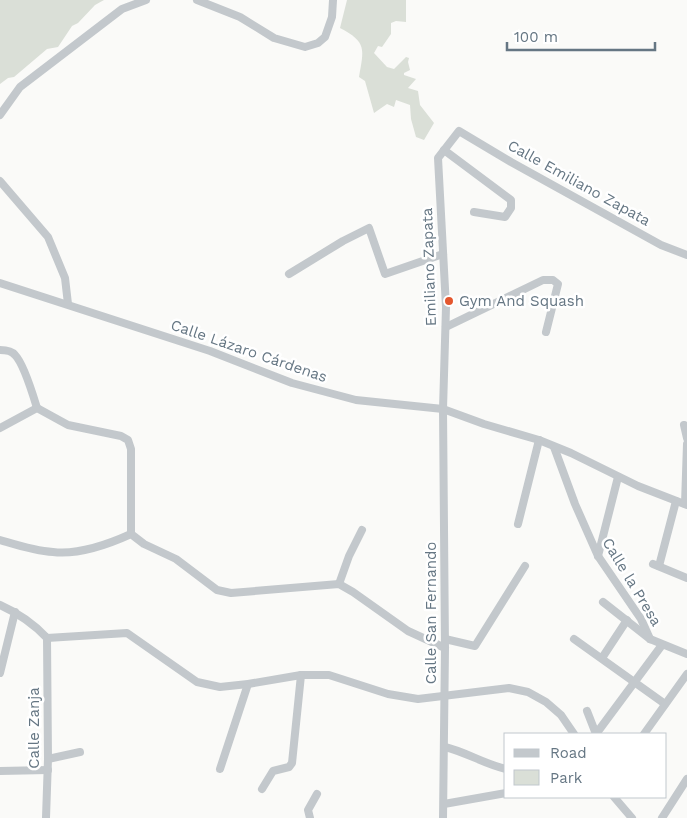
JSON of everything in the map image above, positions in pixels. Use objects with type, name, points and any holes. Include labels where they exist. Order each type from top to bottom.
[{"type":"street","points":[[0,115],[20,87],[122,9],[146,0]]},
{"type":"street","points":[[198,0],[240,17],[274,38],[305,47],[318,43],[325,36],[332,17],[333,0]]},
{"type":"street","name":"Emiliano Zapata","points":[[443,409],[446,326],[438,158],[459,131]]},
{"type":"street","name":"Calle Emiliano Zapata","points":[[459,131],[510,162],[661,245],[687,256]]},
{"type":"street","points":[[444,150],[511,200],[511,208],[504,217],[474,212]]},
{"type":"street","points":[[0,181],[48,237],[65,278],[68,304]]},
{"type":"street","points":[[289,274],[337,244],[369,228],[385,274],[443,254]]},
{"type":"street","points":[[446,326],[543,280],[553,280],[558,284],[546,332]]},
{"type":"street","name":"Calle Lázaro Cárdenas","points":[[0,283],[210,351],[292,383],[356,400],[443,409],[484,424],[539,440],[571,453],[618,477],[686,505]]},
{"type":"street","points":[[0,350],[15,354],[27,376],[37,408],[68,425],[121,436],[128,440],[131,449],[131,534]]},
{"type":"street","points":[[0,428],[37,408]]},
{"type":"street","name":"Calle San Fernando","points":[[443,409],[445,639],[443,818]]},
{"type":"street","points":[[684,425],[687,438]]},
{"type":"street","points":[[518,524],[539,440]]},
{"type":"street","points":[[686,505],[687,444]]},
{"type":"street","name":"Calle la Presa","points":[[554,447],[575,504],[598,556],[641,619],[650,639],[687,654]]},
{"type":"street","points":[[598,556],[618,477]]},
{"type":"street","points":[[676,501],[656,565],[687,578]]},
{"type":"street","points":[[338,584],[362,530]]},
{"type":"street","points":[[0,540],[24,548],[55,553],[92,548],[131,534]]},
{"type":"street","points":[[131,534],[144,544],[176,560],[217,590],[231,593],[338,584],[353,592],[408,631],[445,648]]},
{"type":"street","points":[[445,639],[475,646],[525,566]]},
{"type":"street","points":[[603,602],[650,639]]},
{"type":"street","points":[[0,605],[15,612],[35,626],[47,638],[127,633],[197,682],[220,687],[301,675],[329,675],[388,694],[418,699],[509,688],[528,692],[546,702],[561,715],[573,733]]},
{"type":"street","points":[[0,673],[15,612]]},
{"type":"street","points":[[602,658],[627,620]]},
{"type":"street","name":"Calle Zanja","points":[[46,818],[48,770],[47,638]]},
{"type":"street","points":[[574,639],[666,704]]},
{"type":"street","points":[[597,733],[662,645]]},
{"type":"street","points":[[645,733],[687,674]]},
{"type":"street","points":[[262,789],[273,771],[289,767],[292,762],[301,675]]},
{"type":"street","points":[[220,769],[248,684]]},
{"type":"street","points":[[587,711],[596,733]]},
{"type":"street","points":[[445,747],[460,750],[494,766],[504,768]]},
{"type":"street","points":[[48,759],[80,752]]},
{"type":"street","points":[[0,771],[48,770]]},
{"type":"street","points":[[662,818],[687,779]]},
{"type":"street","points":[[444,804],[504,793]]},
{"type":"street","points":[[310,818],[308,810],[316,794]]},
{"type":"street","points":[[615,798],[632,818]]},
{"type":"green space","points":[[0,0],[104,0],[95,5],[78,23],[72,26],[58,47],[47,49],[14,77],[8,78],[0,84]]},
{"type":"green space","points":[[347,0],[406,0],[406,22],[396,21],[391,23],[391,34],[382,47],[378,46],[374,53],[387,67],[394,69],[406,57],[409,58],[410,70],[404,73],[404,75],[416,79],[408,88],[418,91],[420,105],[434,123],[424,140],[416,137],[411,119],[410,105],[396,100],[394,107],[387,104],[374,113],[365,81],[359,77],[362,47],[355,38],[340,28]]},
{"type":"place","name":"Gym And Squash","points":[[449,301]]}]
